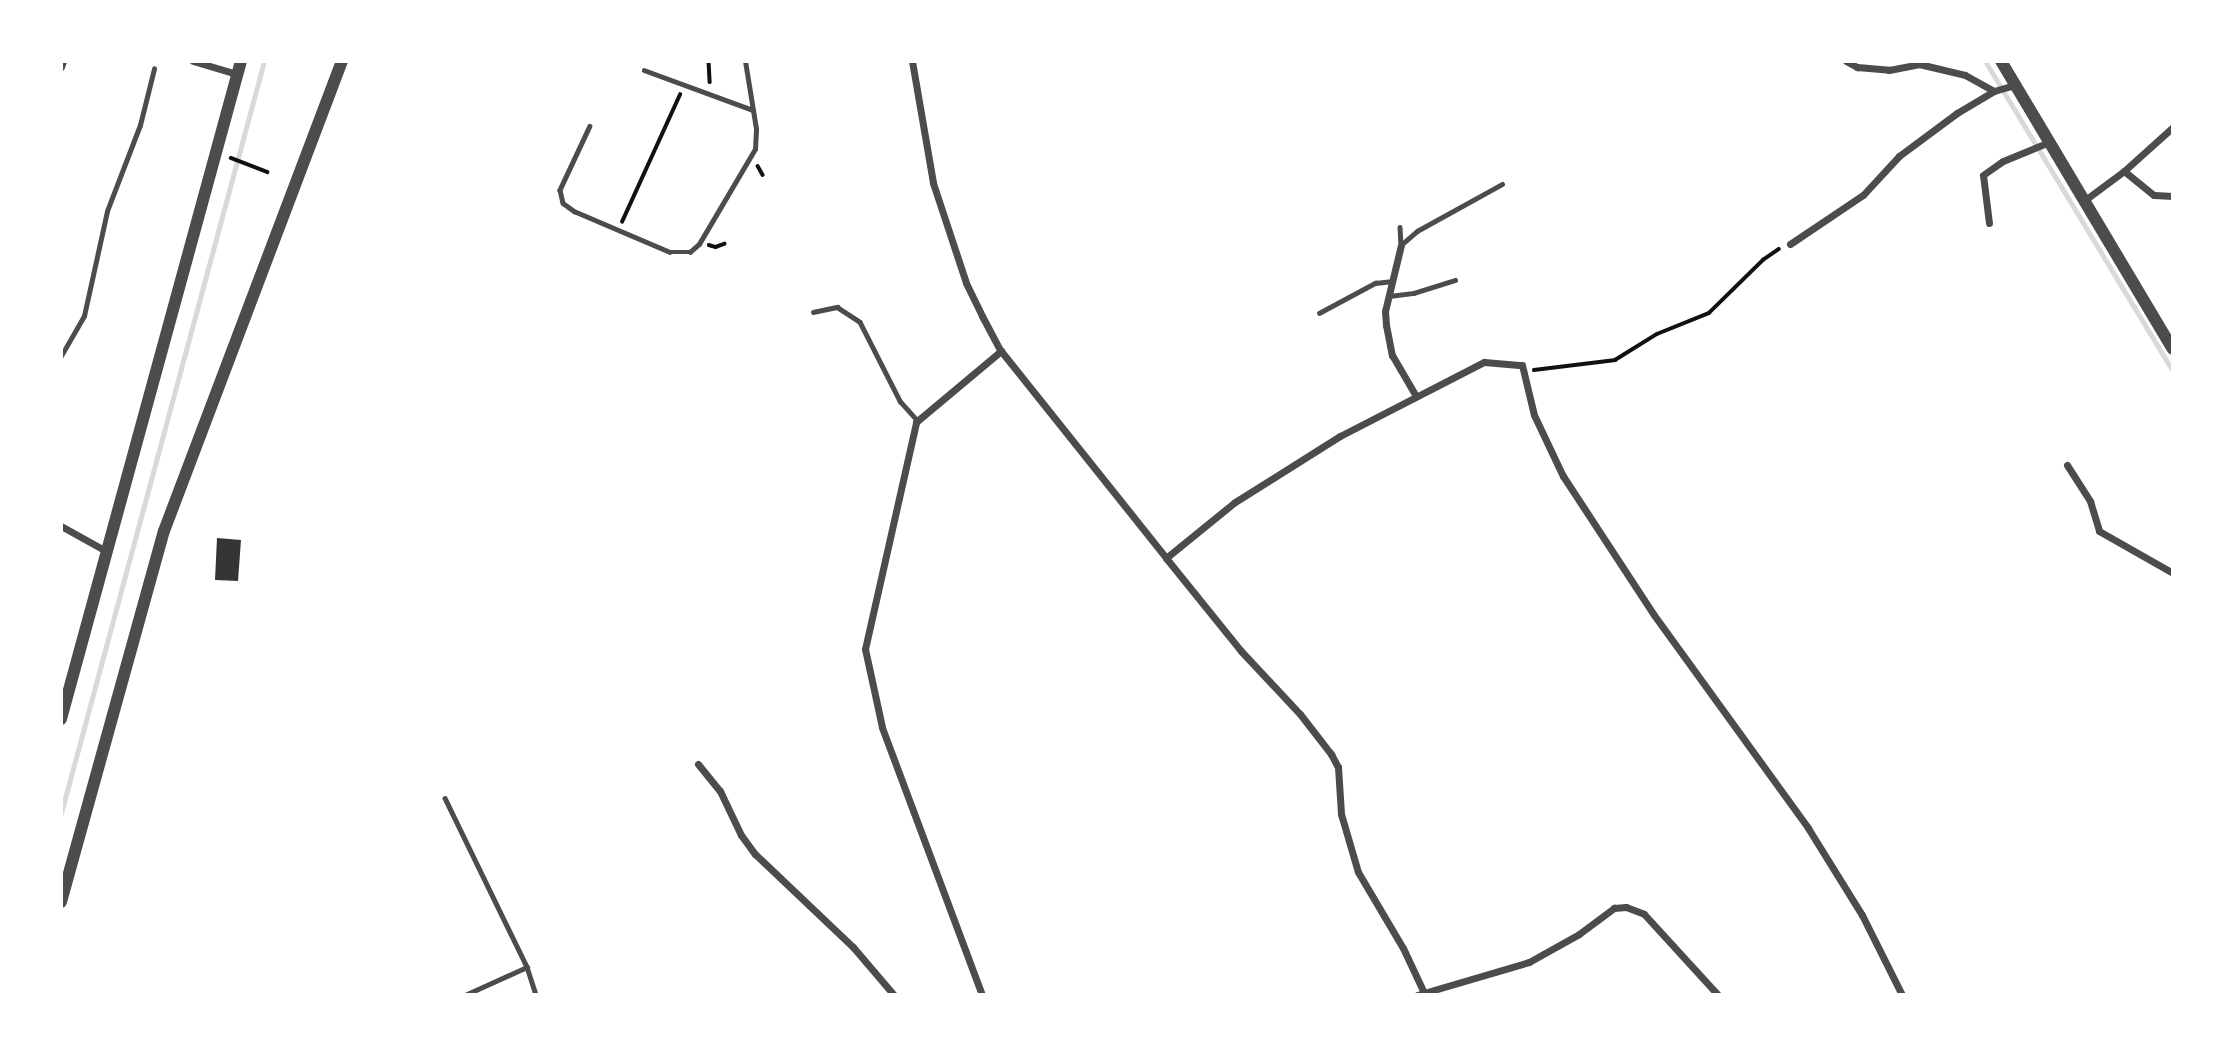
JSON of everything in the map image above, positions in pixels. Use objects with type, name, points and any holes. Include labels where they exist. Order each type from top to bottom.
[{"type":"street","points":[[61,67],[63,61]]},
{"type":"street","points":[[61,719],[239,67],[193,61]]},
{"type":"street","points":[[61,902],[164,531],[342,61]]},
{"type":"street","points":[[912,61],[937,195],[966,283],[1001,351],[1241,651],[1300,714],[1332,754],[1338,767],[1341,814],[1358,872],[1423,994],[1529,962],[1570,940],[1614,908],[1626,907],[1644,914],[1718,995]]},
{"type":"street","points":[[1846,61],[1857,67],[1889,70],[1919,64],[1965,75],[1994,91]]},
{"type":"street","points":[[2001,61],[2011,87],[2085,200],[2173,349]]},
{"type":"street","points":[[1790,244],[1863,195],[1899,156],[1957,113],[1994,91],[2011,87]]},
{"type":"street","points":[[2085,200],[2124,172],[2173,127]]},
{"type":"street","points":[[1989,223],[1983,175],[2029,149],[2049,142]]},
{"type":"street","points":[[2124,172],[2154,195],[2173,196]]},
{"type":"street","points":[[1401,245],[1385,311],[1388,338],[1401,372],[1416,396]]},
{"type":"street","points":[[982,995],[882,727],[865,649],[918,421],[1001,351]]},
{"type":"street","points":[[1166,558],[1235,502],[1271,477],[1416,396],[1484,362],[1521,365],[1534,415],[1563,477],[1654,615],[1808,828],[1862,915],[1902,995]]},
{"type":"street","points":[[2067,465],[2090,501],[2099,531],[2173,573]]},
{"type":"street","points":[[61,526],[106,551]]},
{"type":"street","points":[[698,764],[720,792],[741,835],[755,855],[853,947],[894,995]]},
{"type":"lane","points":[[590,126],[560,190],[560,198],[574,211],[675,253],[685,254],[696,247],[754,149],[757,137],[745,61]]},
{"type":"lane","points":[[61,356],[84,316],[107,211],[140,125],[154,69]]},
{"type":"lane","points":[[644,71],[753,110]]},
{"type":"lane","points":[[1401,245],[1417,231],[1502,184]]},
{"type":"lane","points":[[1401,227],[1401,245]]},
{"type":"lane","points":[[1389,296],[1414,293],[1455,280]]},
{"type":"lane","points":[[1319,313],[1375,283],[1393,281]]},
{"type":"lane","points":[[813,312],[837,307],[860,322],[900,401],[918,421]]},
{"type":"lane","points":[[445,798],[527,967],[536,995]]},
{"type":"lane","points":[[465,995],[527,967]]},
{"type":"path","points":[[709,61],[711,94]]},
{"type":"path","points":[[619,230],[684,85]]},
{"type":"path","points":[[244,164],[267,172]]},
{"type":"path","points":[[1521,365],[1533,370],[1562,369],[1615,360],[1657,334],[1709,313],[1763,260],[1790,244]]},
{"type":"building","points":[[217,538],[241,540],[238,581],[215,580]]},
{"type":"waterway","points":[[61,813],[264,61]]},
{"type":"waterway","points":[[1985,61],[2173,371]]}]
